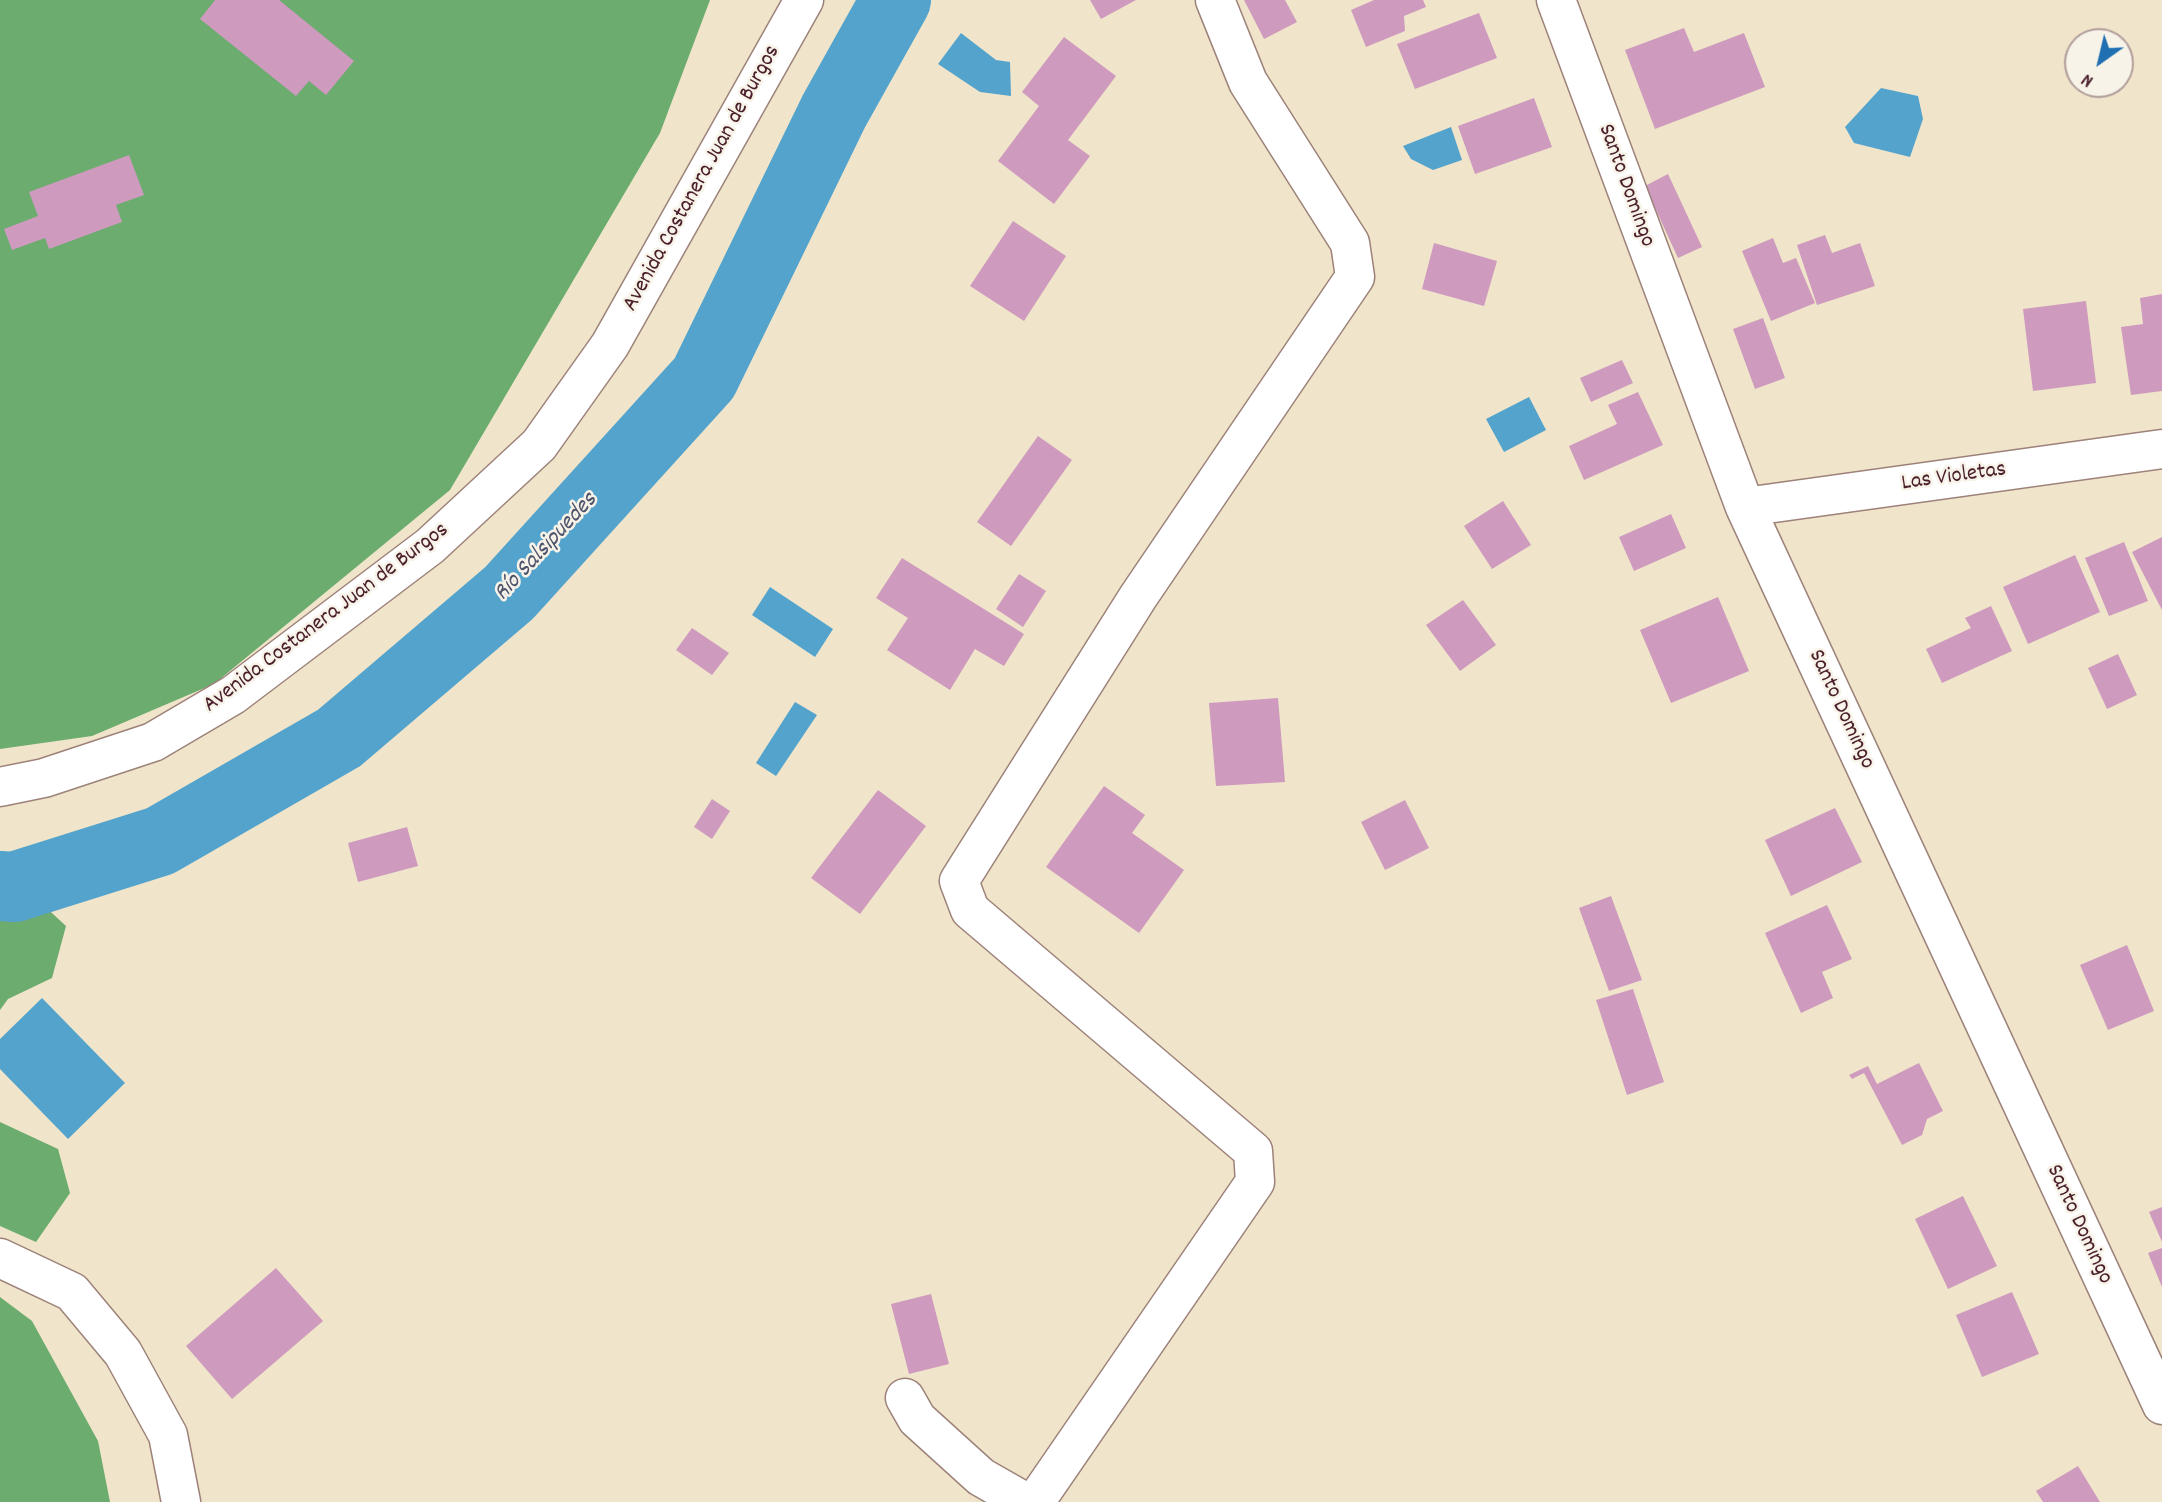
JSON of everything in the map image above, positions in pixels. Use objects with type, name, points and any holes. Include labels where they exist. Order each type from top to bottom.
[{"type":"street","name":"Avenida Costanera Juan de Burgos","points":[[0,787],[44,778],[153,742],[233,695],[430,546],[539,445],[610,345],[804,0]]},
{"type":"street","points":[[1035,1502],[1255,1182],[1252,1151],[970,910],[959,881],[1138,597],[1355,277],[1350,243],[1248,82],[1214,0]]},
{"type":"street","name":"Santo Domingo","points":[[1556,0],[1745,507],[2162,1405]]},
{"type":"street","name":"Las Violetas","points":[[1745,507],[2162,449]]},
{"type":"street","points":[[0,1258],[72,1292],[123,1353],[168,1435],[181,1502]]},
{"type":"street","points":[[905,1398],[917,1419],[981,1477],[1025,1502]]},
{"type":"green space","points":[[0,0],[710,0],[660,133],[450,490],[214,684],[92,736],[0,749]]},
{"type":"green space","points":[[40,902],[66,926],[52,978],[8,999],[0,1010],[0,908]]},
{"type":"green space","points":[[0,1122],[58,1149],[70,1193],[36,1242],[0,1226]]},
{"type":"green space","points":[[0,1297],[32,1321],[98,1441],[110,1502],[0,1502]]},
{"type":"water","points":[[961,33],[996,60],[1010,62],[1011,96],[980,92],[938,64]]},
{"type":"water","points":[[1881,88],[1918,96],[1923,119],[1910,157],[1854,143],[1845,127]]},
{"type":"water","points":[[1451,127],[1462,160],[1433,170],[1411,159],[1403,146]]},
{"type":"water","points":[[1529,397],[1546,430],[1504,452],[1486,419]]},
{"type":"water","points":[[770,587],[833,629],[815,657],[752,615]]},
{"type":"water","points":[[795,702],[817,715],[776,776],[756,763]]},
{"type":"water","points":[[42,998],[125,1083],[68,1139],[0,1069],[0,1039]]},
{"type":"building","points":[[215,0],[279,0],[354,61],[326,95],[309,81],[296,96],[200,19]]},
{"type":"building","points":[[1090,0],[1136,0],[1101,19]]},
{"type":"building","points":[[1244,0],[1285,0],[1297,22],[1264,39]]},
{"type":"building","points":[[1374,0],[1423,0],[1426,7],[1404,16],[1405,31],[1366,47],[1351,10]]},
{"type":"building","points":[[1479,13],[1497,58],[1415,89],[1397,44]]},
{"type":"building","points":[[1684,28],[1694,52],[1744,33],[1765,87],[1655,129],[1625,50]]},
{"type":"building","points":[[1064,37],[1116,76],[1068,140],[1090,156],[1054,204],[998,161],[1039,106],[1022,92]]},
{"type":"building","points":[[1534,98],[1552,147],[1475,174],[1458,126]]},
{"type":"building","points":[[129,155],[144,195],[116,205],[122,222],[49,249],[45,238],[12,250],[4,229],[38,216],[29,192]]},
{"type":"building","points":[[1668,174],[1702,247],[1678,258],[1645,186]]},
{"type":"building","points":[[1013,221],[1066,256],[1024,321],[970,286]]},
{"type":"building","points":[[1825,235],[1832,253],[1860,243],[1875,286],[1817,305],[1797,245]]},
{"type":"building","points":[[1773,238],[1783,263],[1796,258],[1815,303],[1771,321],[1742,251]]},
{"type":"building","points":[[1434,243],[1497,261],[1484,306],[1422,289]]},
{"type":"building","points":[[2162,294],[2162,391],[2131,395],[2121,327],[2143,324],[2140,298]]},
{"type":"building","points":[[2086,301],[2096,383],[2033,391],[2023,309]]},
{"type":"building","points":[[1763,318],[1785,378],[1755,389],[1733,329]]},
{"type":"building","points":[[1622,360],[1633,383],[1591,402],[1580,378]]},
{"type":"building","points":[[1638,392],[1663,445],[1584,480],[1569,446],[1617,424],[1608,405]]},
{"type":"building","points":[[1038,436],[1072,460],[1011,546],[977,522]]},
{"type":"building","points":[[1503,501],[1531,545],[1492,569],[1464,526]]},
{"type":"building","points":[[1671,514],[1686,548],[1634,571],[1619,537]]},
{"type":"building","points":[[2162,537],[2162,610],[2132,552]]},
{"type":"building","points":[[2124,542],[2148,601],[2109,616],[2085,558]]},
{"type":"building","points":[[2075,555],[2100,612],[2028,644],[2003,587]]},
{"type":"building","points":[[902,558],[1024,634],[1004,666],[975,649],[950,690],[887,650],[908,618],[876,598]]},
{"type":"building","points":[[1019,574],[1046,591],[1023,627],[996,609]]},
{"type":"building","points":[[1718,597],[1749,671],[1671,703],[1640,630]]},
{"type":"building","points":[[1463,600],[1496,645],[1460,671],[1426,625]]},
{"type":"building","points":[[1991,606],[2012,651],[1942,683],[1926,649],[1971,628],[1965,618]]},
{"type":"building","points":[[692,628],[729,653],[712,675],[676,650]]},
{"type":"building","points":[[2118,654],[2137,695],[2107,709],[2088,668]]},
{"type":"building","points":[[1278,698],[1285,782],[1216,786],[1209,703]]},
{"type":"building","points":[[1104,786],[1145,815],[1132,833],[1184,870],[1139,933],[1046,867]]},
{"type":"building","points":[[878,790],[926,826],[860,914],[811,878]]},
{"type":"building","points":[[712,799],[730,811],[712,839],[694,827]]},
{"type":"building","points":[[1405,800],[1429,848],[1385,870],[1361,822]]},
{"type":"building","points":[[1835,808],[1862,862],[1791,896],[1765,840]]},
{"type":"building","points":[[407,827],[418,866],[358,882],[348,843]]},
{"type":"building","points":[[1611,896],[1642,980],[1609,991],[1579,908]]},
{"type":"building","points":[[1827,905],[1852,959],[1822,972],[1833,998],[1801,1013],[1765,933]]},
{"type":"building","points":[[2127,945],[2154,1011],[2108,1030],[2080,965]]},
{"type":"building","points":[[1633,989],[1664,1082],[1627,1095],[1596,1000]]},
{"type":"building","points":[[1919,1063],[1943,1111],[1927,1119],[1922,1135],[1902,1145],[1864,1073],[1852,1079],[1849,1075],[1868,1066],[1877,1084]]},
{"type":"building","points":[[1963,1196],[1997,1266],[1948,1289],[1915,1219]]},
{"type":"building","points":[[2162,1207],[2162,1242],[2149,1212]]},
{"type":"building","points":[[2162,1248],[2162,1287],[2148,1253]]},
{"type":"building","points":[[276,1268],[323,1321],[232,1399],[186,1346]]},
{"type":"building","points":[[2012,1292],[2039,1354],[1982,1377],[1956,1315]]},
{"type":"building","points":[[931,1294],[949,1364],[909,1374],[891,1304]]},
{"type":"building","points":[[2078,1466],[2100,1502],[2043,1502],[2036,1491]]},
{"type":"waterway","name":"Río Salsipuedes","points":[[0,886],[14,887],[160,841],[339,738],[509,593],[704,378],[834,111],[896,0]]}]
